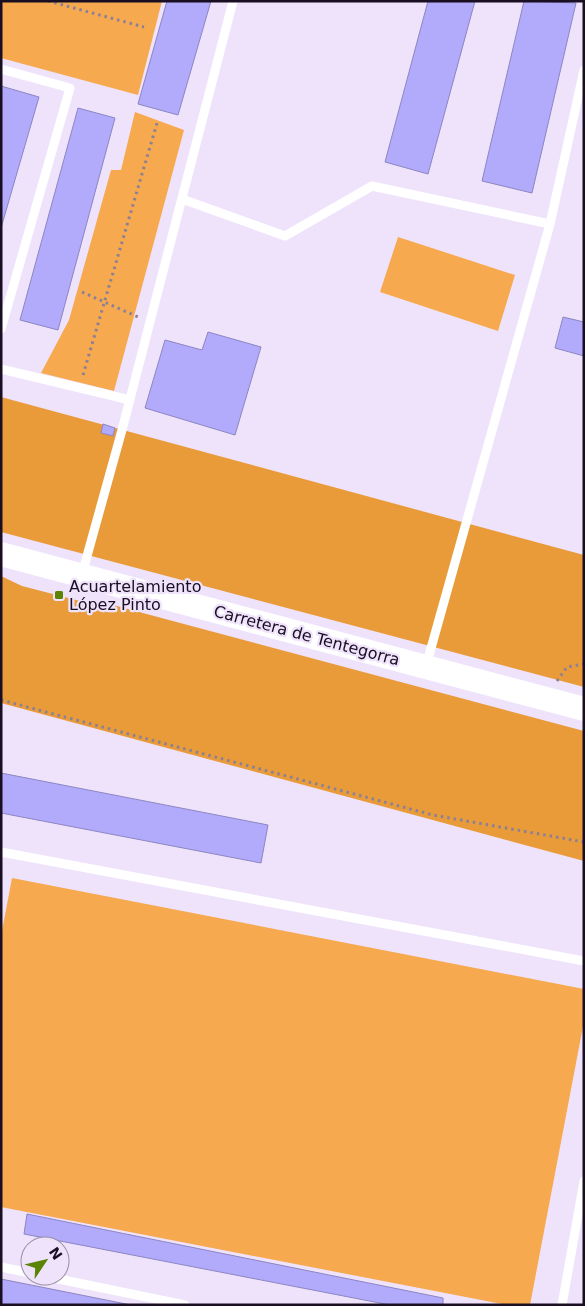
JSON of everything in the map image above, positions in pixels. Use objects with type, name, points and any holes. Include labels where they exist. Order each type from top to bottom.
[{"type":"main road","name":"Carretera de Tentegorra","points":[[1,554],[584,709]]},
{"type":"lane","points":[[81,575],[130,400],[234,1]]},
{"type":"lane","points":[[1,68],[70,88],[1,329]]},
{"type":"lane","points":[[426,666],[550,224],[584,70]]},
{"type":"lane","points":[[182,200],[284,236],[372,186],[550,224]]},
{"type":"lane","points":[[1,369],[130,400]]},
{"type":"lane","points":[[1,852],[584,961]]},
{"type":"lane","points":[[562,1305],[584,1181]]},
{"type":"lane","points":[[1,1267],[20,1271]]},
{"type":"lane","points":[[70,1281],[185,1305]]},
{"type":"path","points":[[48,1],[144,27]]},
{"type":"path","points":[[79,388],[157,123]]},
{"type":"path","points":[[82,292],[150,322]]},
{"type":"path","points":[[552,700],[562,673],[567,667],[584,664]]},
{"type":"path","points":[[1,700],[433,815],[584,842]]},
{"type":"shaded area","points":[[1,1],[162,1],[138,95],[1,58]]},
{"type":"shaded area","points":[[135,112],[184,130],[114,391],[41,373],[69,320],[111,170],[121,170]]},
{"type":"shaded area","points":[[398,237],[515,275],[498,331],[380,292]]},
{"type":"shaded area","points":[[1,397],[584,555],[584,687],[1,532]]},
{"type":"shaded area","points":[[1,576],[22,586],[80,601],[98,601],[584,731],[584,861],[1,703]]},
{"type":"shaded area","points":[[12,878],[584,989],[584,1021],[530,1305],[507,1305],[1,1207],[1,936]]},
{"type":"building","points":[[167,1],[211,1],[178,115],[138,104]]},
{"type":"building","points":[[428,1],[475,1],[428,174],[385,162]]},
{"type":"building","points":[[524,1],[576,3],[532,193],[482,181]]},
{"type":"building","points":[[1,86],[39,97],[1,228]]},
{"type":"building","points":[[78,108],[115,118],[58,330],[20,320]]},
{"type":"building","points":[[563,317],[584,322],[584,356],[555,348]]},
{"type":"building","points":[[208,332],[261,347],[235,435],[145,408],[165,340],[202,350]]},
{"type":"building","points":[[103,424],[115,428],[113,436],[101,433]]},
{"type":"building","points":[[1,773],[268,825],[261,863],[1,813]]},
{"type":"building","points":[[27,1214],[443,1298],[443,1305],[390,1305],[70,1243],[70,1236],[34,1236],[24,1234]]},
{"type":"building","points":[[1,1279],[20,1283],[20,1286],[36,1286],[131,1305],[1,1305]]},
{"type":"place","name":"Acuartelamiento López Pinto","points":[[59,595]]}]
